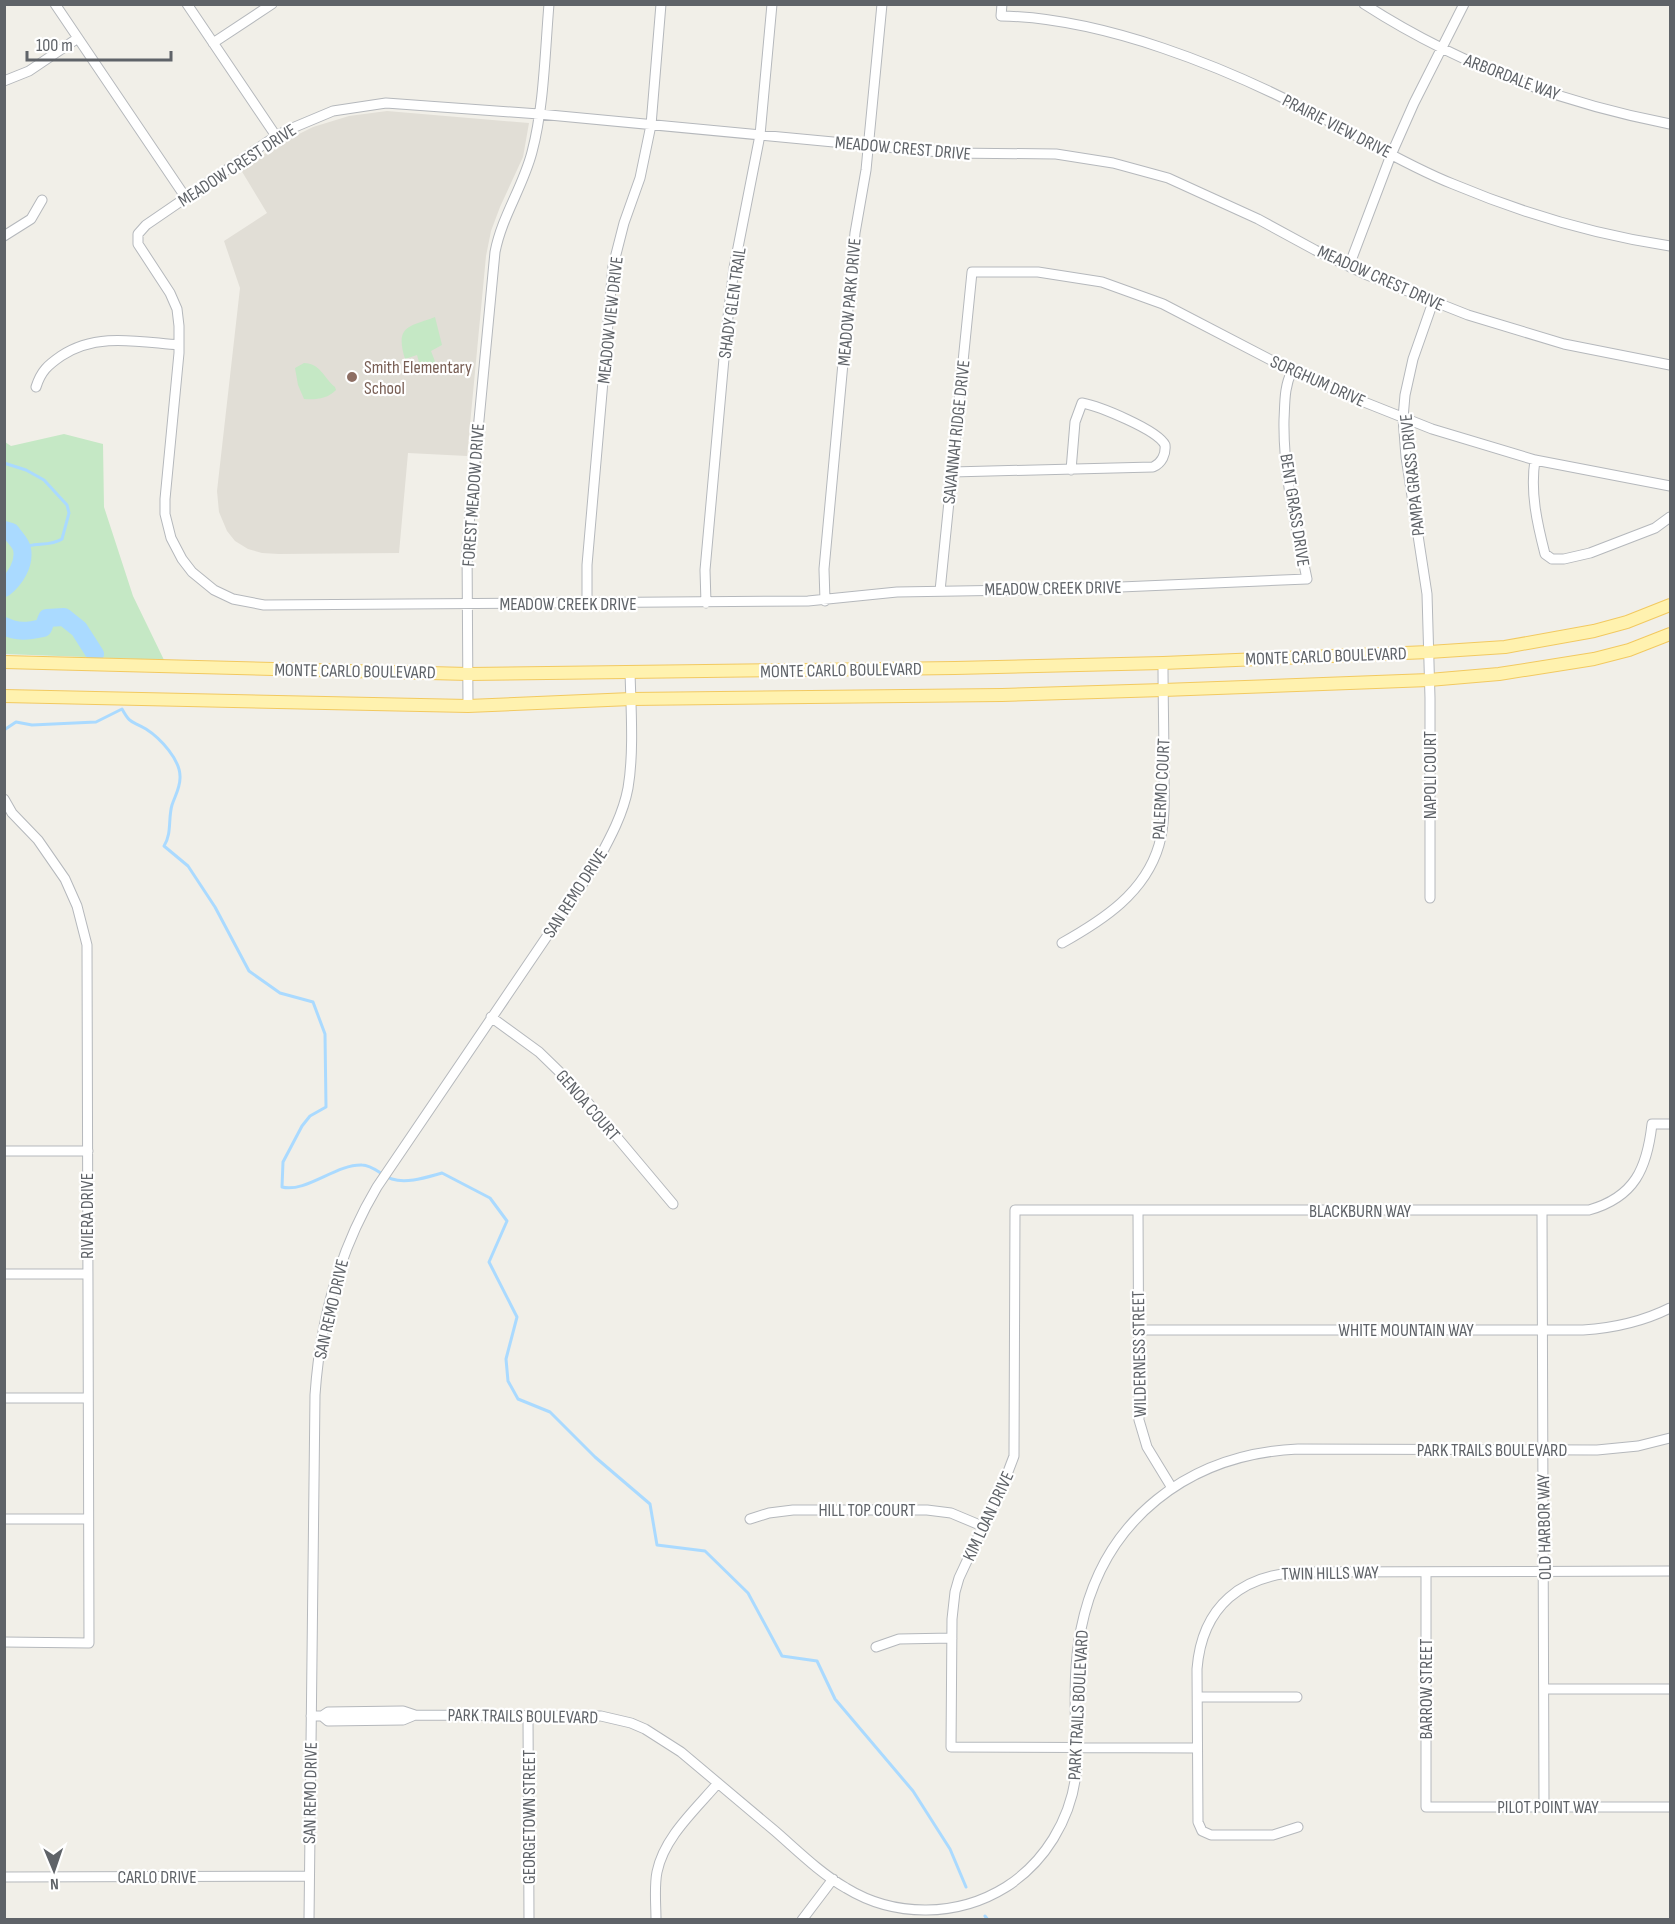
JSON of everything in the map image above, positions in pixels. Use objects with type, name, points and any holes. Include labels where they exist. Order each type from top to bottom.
[{"type":"main road","name":"MONTE CARLO BOULEVARD","points":[[4,662],[468,674],[1163,663],[1482,649],[1548,640],[1611,627],[1671,605]]},
{"type":"main road","name":"MONTE CARLO BOULEVARD","points":[[4,696],[468,706],[631,699],[1036,695],[1429,680],[1491,675],[1564,665],[1629,650],[1671,634]]},
{"type":"street","points":[[55,4],[186,198]]},
{"type":"street","points":[[187,4],[276,136]]},
{"type":"street","points":[[213,43],[272,4]]},
{"type":"street","name":"FOREST MEADOW DRIVE","points":[[468,706],[468,532],[495,252],[507,212],[530,160],[539,114],[549,4]]},
{"type":"street","name":"MEADOW VIEW DRIVE","points":[[587,604],[586,565],[613,266],[624,223],[640,178],[651,125],[661,4]]},
{"type":"street","name":"SHADY GLEN TRAIL","points":[[706,603],[705,570],[727,325],[734,268],[760,135],[771,4]]},
{"type":"street","name":"MEADOW PARK DRIVE","points":[[825,601],[824,569],[855,233],[868,146],[882,4]]},
{"type":"street","name":"PRAIRIE VIEW DRIVE","points":[[1002,4],[1001,16],[1050,20],[1100,31],[1151,45],[1202,63],[1265,89],[1452,184],[1521,209],[1593,231],[1671,246]]},
{"type":"street","name":"ARBORDALE WAY","points":[[1364,4],[1440,48],[1536,89],[1602,108],[1671,124]]},
{"type":"street","points":[[1349,267],[1391,155],[1440,48],[1464,4]]},
{"type":"street","points":[[4,81],[29,71],[78,38]]},
{"type":"street","name":"MEADOW CREST DRIVE","points":[[137,236],[146,225],[276,136],[333,111],[379,103],[539,114],[969,154],[1056,154],[1107,161],[1142,170],[1215,198],[1349,267],[1468,315],[1539,337],[1619,356],[1671,364]]},
{"type":"street","points":[[4,236],[31,219],[42,200]]},
{"type":"street","name":"MEADOW CREEK DRIVE","points":[[137,236],[140,247],[166,286],[178,317],[179,345],[165,492],[165,514],[174,546],[186,565],[214,590],[233,599],[264,605],[825,601],[897,592],[1074,589],[1306,579]]},
{"type":"street","name":"SORGHUM DRIVE","points":[[972,273],[1038,272],[1082,277],[1102,282],[1163,304],[1292,371],[1403,418],[1458,438],[1535,460],[1671,486]]},
{"type":"street","name":"SAVANNAH RIDGE DRIVE","points":[[940,591],[972,273]]},
{"type":"street","name":"PAMPA GRASS DRIVE","points":[[1429,652],[1427,594],[1406,457],[1403,418],[1405,395],[1413,359],[1433,302]]},
{"type":"street","points":[[36,387],[39,376],[48,365],[73,349],[89,343],[113,340],[179,345]]},
{"type":"street","name":"BENT GRASS DRIVE","points":[[1292,371],[1287,380],[1285,396],[1286,465],[1306,579]]},
{"type":"street","points":[[952,472],[1071,470],[1153,466],[1163,458],[1165,445],[1155,434],[1102,408],[1082,404],[1075,422],[1071,470]]},
{"type":"street","points":[[1535,460],[1532,477],[1535,514],[1545,554],[1552,559],[1564,559],[1590,553],[1655,528],[1671,517]]},
{"type":"street","name":"NAPOLI COURT","points":[[1429,652],[1430,898]]},
{"type":"street","name":"PALERMO COURT","points":[[1062,943],[1096,924],[1125,900],[1140,882],[1156,854],[1161,836],[1163,813],[1163,663]]},
{"type":"street","name":"SAN REMO DRIVE","points":[[309,1920],[315,1415],[318,1360],[326,1316],[340,1265],[357,1223],[377,1187],[596,864],[614,830],[628,788],[630,672]]},
{"type":"street","name":"RIVIERA DRIVE","points":[[4,799],[8,814],[38,840],[58,867],[72,893],[84,932],[88,972],[87,1519],[89,1643],[4,1642]]},
{"type":"street","name":"GENOA COURT","points":[[491,1017],[538,1052],[567,1079],[673,1204]]},
{"type":"street","name":"BLACKBURN WAY","points":[[1015,1210],[1589,1210],[1618,1197],[1633,1184],[1642,1168],[1652,1124],[1671,1124]]},
{"type":"street","points":[[4,1151],[88,1151]]},
{"type":"street","name":"KIM LOAN DRIVE","points":[[1015,1210],[1014,1456],[959,1578],[955,1592],[952,1606],[951,1747],[1077,1748]]},
{"type":"street","name":"WILDERNESS STREET","points":[[1138,1211],[1138,1420],[1147,1447],[1172,1488]]},
{"type":"street","name":"OLD HARBOR WAY","points":[[1542,1211],[1544,1807]]},
{"type":"street","points":[[4,1274],[87,1274]]},
{"type":"street","name":"WHITE MOUNTAIN WAY","points":[[1138,1330],[1583,1330],[1621,1326],[1671,1308]]},
{"type":"street","points":[[4,1398],[87,1398]]},
{"type":"street","name":"PARK TRAILS BOULEVARD","points":[[311,1716],[322,1716],[328,1712],[403,1711],[415,1715],[601,1716],[631,1723],[659,1736],[681,1752],[847,1889],[881,1904],[916,1910],[966,1905],[1000,1890],[1029,1869],[1040,1857],[1066,1815],[1074,1788],[1077,1748],[1076,1665],[1080,1631],[1091,1593],[1107,1560],[1139,1514],[1172,1488],[1221,1463],[1270,1451],[1298,1449],[1543,1451],[1618,1449],[1671,1438]]},
{"type":"street","name":"HILL TOP COURT","points":[[750,1519],[793,1510],[927,1510],[951,1513],[982,1526]]},
{"type":"street","points":[[4,1519],[87,1519]]},
{"type":"street","name":"TWIN HILLS WAY","points":[[1298,1827],[1273,1834],[1211,1835],[1202,1831],[1198,1822],[1198,1659],[1205,1632],[1222,1605],[1246,1585],[1269,1575],[1292,1572],[1671,1571]]},
{"type":"street","name":"BARROW STREET","points":[[1426,1572],[1426,1807]]},
{"type":"street","points":[[876,1647],[908,1638],[952,1638]]},
{"type":"street","points":[[1545,1689],[1671,1689]]},
{"type":"street","points":[[1198,1697],[1297,1697]]},
{"type":"street","name":"GEORGETOWN STREET","points":[[528,1715],[529,1920]]},
{"type":"street","points":[[1077,1748],[1197,1748]]},
{"type":"street","points":[[656,1920],[656,1875],[662,1855],[674,1835],[718,1783]]},
{"type":"street","name":"PILOT POINT WAY","points":[[1426,1807],[1671,1807]]},
{"type":"street","name":"CARLO DRIVE","points":[[4,1877],[309,1876]]},
{"type":"street","points":[[802,1920],[833,1879]]},
{"type":"shaded area","name":"Smith Elementary School","points":[[387,111],[529,123],[523,157],[491,231],[486,256],[467,456],[408,453],[399,553],[279,554],[248,549],[235,541],[227,531],[219,512],[217,491],[240,288],[224,241],[267,213],[241,170],[281,143],[313,127],[349,116]]},
{"type":"green space","points":[[435,317],[442,345],[431,351],[436,364],[421,369],[417,355],[405,359],[402,348],[403,334],[411,326]]},
{"type":"green space","points":[[304,363],[318,368],[336,390],[321,398],[304,399],[298,385],[295,368]]},
{"type":"green space","points":[[64,434],[103,444],[104,507],[133,596],[164,660],[5,654],[5,442],[11,446]]},
{"type":"waterway","points":[[4,463],[26,470],[44,480],[67,505],[69,513],[62,539],[22,548]]},
{"type":"waterway","points":[[4,530],[11,532],[21,547],[23,555],[18,571],[4,588]]},
{"type":"waterway","points":[[4,626],[18,630],[33,630],[43,628],[47,618],[64,617],[79,629],[95,654]]},
{"type":"waterway","points":[[4,730],[16,722],[32,725],[96,722],[122,709],[130,720],[152,733],[169,750],[177,764],[180,778],[164,846],[188,866],[215,907],[249,971],[280,993],[313,1002],[325,1034],[326,1107],[310,1116],[302,1126],[283,1162],[282,1187],[301,1186],[342,1169],[362,1165],[388,1178],[404,1181],[442,1173],[490,1198],[507,1221],[489,1262],[517,1317],[506,1359],[508,1381],[518,1399],[550,1412],[595,1457],[650,1504],[657,1545],[705,1551],[748,1593],[782,1656],[817,1661],[835,1699],[913,1791],[950,1849],[966,1887]]},
{"type":"waterway","points":[[985,1916],[988,1920]]},
{"type":"place","name":"Smith Elementary School","points":[[352,377]]}]
